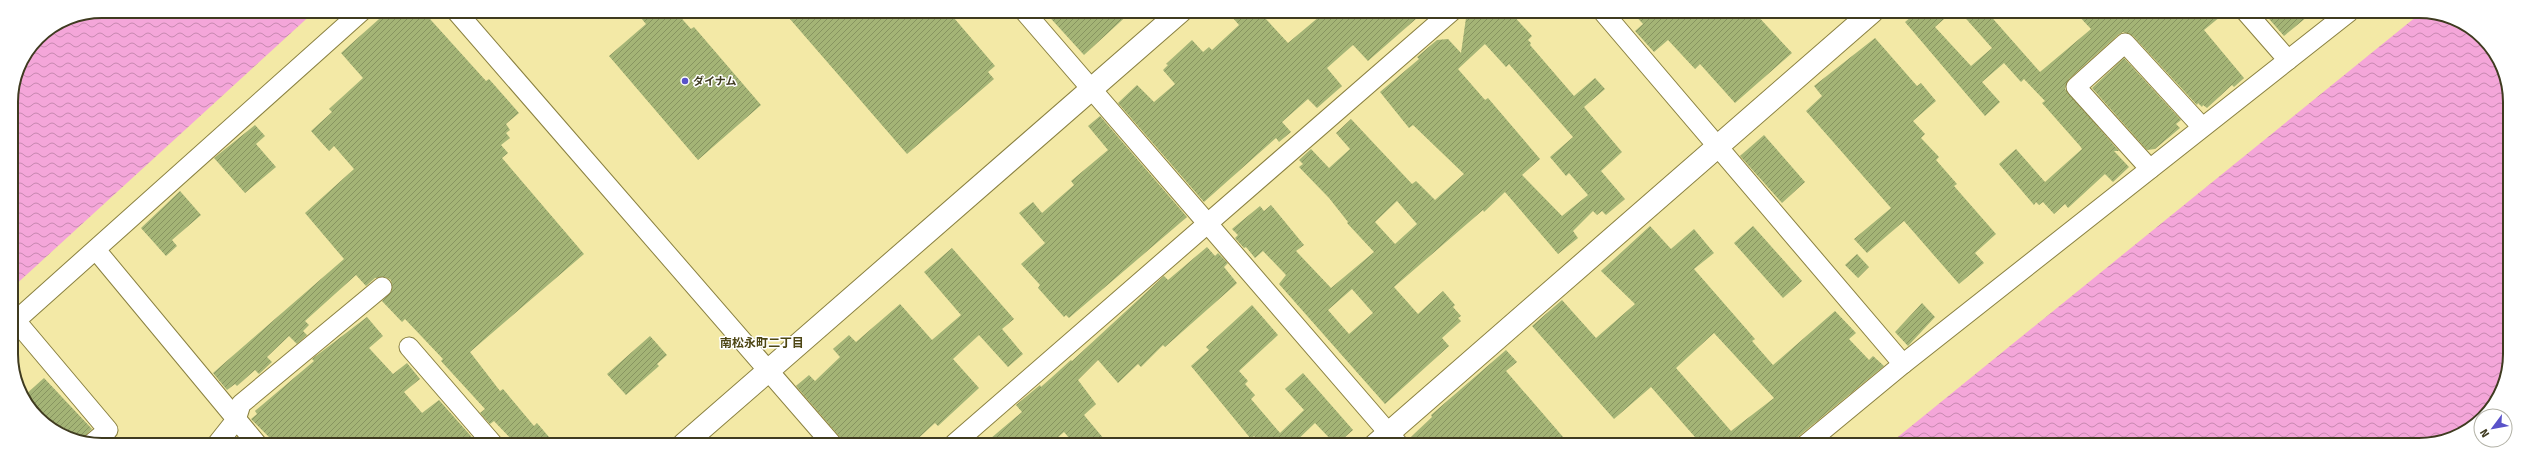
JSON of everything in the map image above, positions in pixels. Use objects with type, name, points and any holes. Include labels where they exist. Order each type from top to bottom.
[{"type":"street","points":[[18,319],[354,18]]},
{"type":"street","points":[[462,18],[827,438]]},
{"type":"street","points":[[1030,18],[1208,224],[1386,438]]},
{"type":"street","points":[[691,438],[769,372],[1173,18]]},
{"type":"street","points":[[961,438],[1445,18]]},
{"type":"street","points":[[1608,18],[1719,146],[1903,364]]},
{"type":"street","points":[[1391,438],[1865,18]]},
{"type":"street","points":[[2251,18],[2288,60]]},
{"type":"street","points":[[1813,438],[1903,364],[2341,18]]},
{"type":"street","points":[[2150,169],[2076,87],[2125,43],[2202,127]]},
{"type":"street","points":[[96,250],[252,438]]},
{"type":"street","points":[[222,438],[236,420],[241,404],[382,287]]},
{"type":"street","points":[[18,328],[108,430],[99,438]]},
{"type":"street","points":[[409,347],[488,438]]},
{"type":"water","points":[[97,18],[307,18],[18,283],[18,97],[21,80],[29,60],[47,39],[55,32],[70,24]]},
{"type":"water","points":[[2415,18],[2419,18],[2446,22],[2470,35],[2489,55],[2499,75],[2503,102],[2503,354],[2499,381],[2489,401],[2483,408],[2473,408],[2473,418],[2466,424],[2451,432],[2419,438],[1897,438]]},
{"type":"building","points":[[380,18],[431,18],[430,19],[486,81],[489,79],[519,113],[506,124],[510,130],[506,133],[510,138],[501,145],[508,153],[502,158],[584,254],[470,352],[500,391],[503,389],[534,426],[537,423],[550,438],[510,438],[494,421],[490,424],[480,413],[485,409],[441,361],[443,359],[405,319],[402,322],[382,301],[392,290],[391,280],[385,277],[375,278],[366,286],[356,275],[305,321],[309,325],[303,331],[307,335],[297,344],[289,336],[267,357],[272,362],[259,374],[255,370],[237,386],[235,384],[227,390],[213,373],[344,259],[305,213],[354,169],[334,146],[329,151],[311,131],[332,112],[329,109],[363,78],[341,53]]},
{"type":"building","name":"ダイナム","points":[[641,18],[681,18],[691,29],[694,27],[761,105],[698,160],[609,56],[646,24]]},
{"type":"building","points":[[789,18],[954,18],[995,66],[988,72],[994,79],[907,154]]},
{"type":"building","points":[[1050,18],[1124,18],[1084,55]]},
{"type":"building","points":[[1233,18],[1265,18],[1288,43],[1318,18],[1417,18],[1368,61],[1353,45],[1327,68],[1342,86],[1317,108],[1308,99],[1282,122],[1291,132],[1279,142],[1276,138],[1204,202],[1118,103],[1137,85],[1154,102],[1175,84],[1163,70],[1168,65],[1166,64],[1192,40],[1203,52],[1209,47],[1212,50],[1239,25]]},
{"type":"building","points":[[1466,18],[1515,18],[1532,36],[1528,40],[1531,43],[1530,45],[1574,96],[1595,78],[1605,89],[1584,107],[1622,152],[1601,171],[1625,199],[1606,215],[1602,211],[1597,215],[1593,211],[1573,231],[1578,238],[1558,254],[1505,192],[1484,212],[1483,210],[1394,287],[1418,314],[1443,291],[1455,305],[1453,307],[1461,316],[1458,318],[1461,321],[1442,338],[1449,346],[1385,404],[1279,284],[1286,275],[1263,251],[1255,258],[1246,247],[1244,248],[1235,238],[1238,235],[1232,229],[1260,206],[1264,211],[1271,205],[1304,245],[1296,251],[1331,288],[1374,252],[1347,223],[1348,222],[1329,198],[1299,167],[1303,164],[1299,160],[1311,149],[1329,168],[1350,149],[1336,133],[1351,119],[1412,184],[1416,181],[1435,200],[1464,174],[1413,125],[1409,128],[1380,92],[1419,59],[1417,57],[1437,40],[1448,39],[1461,53]],"holes":[[[1485,44],[1506,67],[1509,64],[1573,137],[1550,157],[1566,176],[1569,173],[1588,195],[1562,216],[1522,175],[1540,159],[1488,98],[1485,100],[1458,69]],[[1397,201],[1417,224],[1395,244],[1375,222]],[[1352,289],[1373,313],[1349,334],[1328,310]]]},
{"type":"building","points":[[1638,18],[1760,18],[1792,53],[1735,103],[1700,64],[1695,69],[1668,40],[1654,52],[1635,31],[1643,24]]},
{"type":"building","points":[[1910,18],[1945,18],[1935,27],[1971,66],[1992,48],[1965,18],[1992,18],[2040,72],[2091,29],[2081,18],[2219,18],[2204,30],[2244,78],[2234,87],[2232,85],[2207,108],[2203,105],[2202,107],[2198,103],[2197,105],[2133,36],[2123,32],[2118,35],[2069,79],[2065,89],[2119,151],[2114,151],[2129,167],[2113,182],[2105,174],[2068,208],[2065,204],[2054,214],[2043,202],[2039,205],[2036,202],[2034,205],[1999,164],[2016,149],[2045,182],[2082,149],[2080,146],[2042,103],[2045,101],[2024,79],[2021,82],[2004,63],[1982,82],[2000,102],[1985,116],[1905,22]]},
{"type":"building","points":[[2268,18],[2306,18],[2284,36]]},
{"type":"building","points":[[1875,38],[1917,86],[1921,83],[1936,101],[1913,121],[1925,134],[1921,138],[1939,157],[1936,160],[1957,184],[1954,186],[1996,234],[1975,253],[1984,263],[1959,284],[1904,221],[1867,253],[1854,239],[1891,208],[1806,111],[1822,96],[1814,86]]},
{"type":"building","points":[[2124,58],[2181,120],[2176,124],[2180,128],[2155,149],[2147,150],[2092,88]]},
{"type":"building","points":[[1100,116],[1187,217],[1069,318],[1066,315],[1064,317],[1038,288],[1040,285],[1021,264],[1045,243],[1019,213],[1033,202],[1042,213],[1074,185],[1071,181],[1108,150],[1088,126]]},
{"type":"building","points":[[255,125],[265,136],[256,144],[276,167],[245,193],[214,158]]},
{"type":"building","points":[[1764,135],[1805,182],[1782,203],[1740,156]]},
{"type":"building","points":[[180,191],[201,215],[172,240],[177,246],[166,256],[141,228]]},
{"type":"building","points":[[1650,226],[1671,249],[1694,229],[1714,253],[1694,269],[1755,339],[1752,341],[1773,365],[1835,311],[1856,333],[1849,339],[1869,360],[1873,356],[1884,366],[1797,438],[1696,438],[1651,387],[1614,419],[1532,326],[1562,300],[1596,338],[1635,304],[1601,271]],"holes":[[[1714,333],[1774,398],[1731,431],[1676,368]]]},
{"type":"building","points":[[1753,226],[1802,281],[1783,298],[1734,243]]},
{"type":"building","points":[[1207,247],[1215,256],[1218,253],[1228,263],[1224,267],[1237,283],[1165,347],[1163,345],[1141,367],[1138,364],[1118,383],[1098,360],[1078,380],[1096,404],[1084,415],[1103,438],[1069,438],[1064,432],[1057,438],[991,438],[1022,412],[1016,405],[1040,385],[1041,387],[1071,360],[1072,361],[1164,276],[1168,280]]},
{"type":"building","points":[[952,248],[1014,319],[1002,329],[1023,354],[1008,367],[979,335],[953,359],[979,388],[938,426],[935,423],[919,438],[841,438],[796,386],[809,375],[815,381],[840,357],[833,349],[849,335],[856,342],[900,304],[932,340],[961,315],[924,272]]},
{"type":"building","points":[[1857,254],[1869,267],[1858,278],[1845,265]]},
{"type":"building","points":[[1922,303],[1935,317],[1908,346],[1895,332]]},
{"type":"building","points":[[1252,305],[1278,335],[1239,371],[1248,381],[1245,384],[1255,395],[1251,399],[1280,433],[1304,410],[1285,389],[1303,373],[1353,430],[1344,438],[1329,438],[1315,423],[1299,438],[1256,438],[1254,436],[1250,438],[1191,366],[1209,350],[1206,347]]},
{"type":"building","points":[[367,317],[383,336],[369,348],[393,374],[407,363],[420,379],[404,392],[422,413],[439,400],[473,438],[270,438],[251,419],[257,414],[255,411],[314,361],[312,359]]},
{"type":"building","points":[[650,336],[667,355],[657,364],[659,366],[626,395],[607,374]]},
{"type":"building","points":[[1506,350],[1517,362],[1506,371],[1564,438],[1412,438],[1411,437],[1432,417],[1431,415]]},
{"type":"building","points":[[44,378],[92,429],[85,436],[70,432],[60,427],[51,421],[35,405],[28,393]]},
{"type":"place","name":"ダイナム","points":[[685,81]]},
{"type":"district","name":"南松永町二丁目","points":[[762,343]]}]
